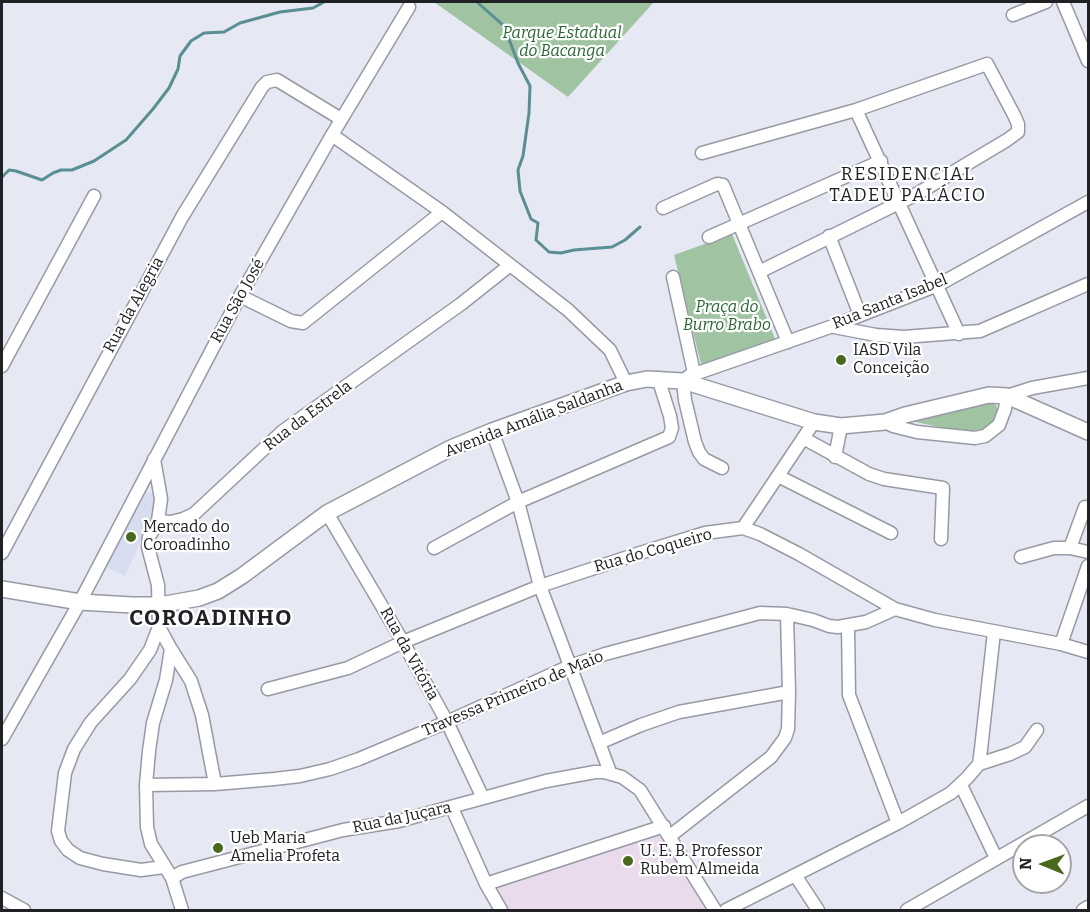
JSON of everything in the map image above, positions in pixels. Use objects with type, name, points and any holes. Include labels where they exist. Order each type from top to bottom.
[{"type":"main road","name":"Avenida Amália Saldanha","points":[[2,589],[80,602],[160,605],[199,598],[218,591],[242,576],[327,513],[451,448],[626,383],[658,378],[689,377],[814,422],[841,426],[885,422],[981,396],[1007,396]]},
{"type":"main road","points":[[1007,396],[1089,432]]},
{"type":"street","points":[[1013,15],[1046,2]]},
{"type":"street","points":[[1063,2],[1089,61]]},
{"type":"street","name":"Rua São José","points":[[2,739],[80,602],[240,296],[341,119],[409,7]]},
{"type":"street","points":[[702,153],[856,110],[987,64],[1014,115],[1018,124],[1018,132],[997,147],[900,203],[759,272]]},
{"type":"street","name":"Rua da Alegria","points":[[2,553],[117,335],[206,176],[262,87],[277,80],[341,119]]},
{"type":"street","points":[[856,110],[959,334]]},
{"type":"street","points":[[332,135],[442,212],[592,330],[610,350],[626,383]]},
{"type":"street","points":[[710,237],[881,161]]},
{"type":"street","points":[[663,208],[720,184],[726,190],[738,225],[788,342]]},
{"type":"street","points":[[2,366],[94,196]]},
{"type":"street","name":"Rua Santa Isabel","points":[[689,377],[938,285],[1089,202]]},
{"type":"street","points":[[240,296],[291,321],[303,323],[442,212]]},
{"type":"street","points":[[829,236],[860,315]]},
{"type":"street","name":"Rua da Estrela","points":[[158,521],[171,522],[194,514],[284,431],[510,266]]},
{"type":"street","points":[[673,278],[689,377],[688,421],[699,452],[704,459],[722,468]]},
{"type":"street","points":[[832,326],[876,335],[904,337],[981,331],[1089,284]]},
{"type":"street","points":[[434,548],[518,502],[669,437],[672,428],[670,416],[658,378]]},
{"type":"street","name":"Avenida Amália Saldanha","points":[[885,422],[917,432],[975,438],[986,436],[999,425],[1007,396],[1032,388],[1089,378]]},
{"type":"street","points":[[814,422],[743,528],[799,554],[895,609],[1089,651]]},
{"type":"street","points":[[835,457],[841,426]]},
{"type":"street","points":[[492,431],[518,502],[540,586],[610,772],[632,782],[640,790],[715,910]]},
{"type":"street","points":[[803,438],[869,474],[943,488],[941,539]]},
{"type":"street","points":[[154,459],[161,499],[158,521],[148,537],[148,547],[156,573],[160,605],[159,627],[150,650],[91,722],[74,748],[65,773],[58,831],[61,841],[68,850],[80,858],[141,870],[164,867]]},
{"type":"street","points":[[778,476],[891,532]]},
{"type":"street","points":[[1070,548],[1085,507]]},
{"type":"street","name":"Rua da Vitória","points":[[327,513],[447,722],[483,798]]},
{"type":"street","name":"Rua do Coqueiro","points":[[268,689],[348,668],[403,642],[540,586],[705,534],[743,528]]},
{"type":"street","points":[[1021,557],[1054,548],[1070,548],[1089,552]]},
{"type":"street","points":[[1061,644],[1089,566]]},
{"type":"street","name":"Travessa Primeiro de Maio","points":[[146,785],[215,784],[300,776],[330,769],[447,722],[570,666],[716,623],[760,613],[787,614],[829,626],[848,626],[866,622],[895,609]]},
{"type":"street","points":[[486,884],[667,831],[771,757],[781,745],[788,729],[787,614]]},
{"type":"street","points":[[848,626],[849,695],[898,823]]},
{"type":"street","points":[[159,627],[191,681],[202,715],[215,784]]},
{"type":"street","points":[[979,764],[994,632]]},
{"type":"street","points":[[171,649],[166,681],[153,723],[146,785],[147,827],[151,844],[172,879],[182,910]]},
{"type":"street","points":[[599,743],[679,712],[789,692]]},
{"type":"street","points":[[726,910],[898,823],[951,793],[979,764],[1025,747],[1037,730]]},
{"type":"street","name":"Rua da Juçara","points":[[172,879],[182,872],[343,830],[399,821],[575,776],[610,772]]},
{"type":"street","points":[[961,785],[996,858]]},
{"type":"street","points":[[907,910],[1089,806]]},
{"type":"street","points":[[453,808],[486,884],[501,910]]},
{"type":"street","points":[[795,875],[818,910]]},
{"type":"street","points":[[2,898],[24,910]]},
{"type":"street","points":[[1083,910],[1089,907]]},
{"type":"shaded area","name":"Mercado do Coroadinho","points":[[142,489],[154,495],[156,508],[125,576],[106,567]]},
{"type":"shaded area","name":"U. E. B. Professor Rubem Almeida","points":[[660,833],[707,910],[508,910],[496,889]]},
{"type":"green space","name":"Parque Estadual do Bacanga","points":[[434,2],[654,2],[568,97]]},
{"type":"green space","name":"Praça do Burro Brabo","points":[[732,234],[776,341],[701,364],[674,255]]},
{"type":"green space","points":[[989,402],[996,405],[998,410],[992,422],[981,430],[964,432],[906,420]]},
{"type":"waterway","points":[[2,177],[9,170],[42,180],[61,170],[72,170],[94,161],[126,140],[169,88],[178,69],[180,56],[191,41],[204,33],[224,32],[240,23],[280,12],[313,8],[324,2]]},
{"type":"waterway","points":[[477,2],[504,26],[518,63],[530,86],[523,156],[518,170],[520,191],[531,219],[538,223],[536,240],[549,252],[561,253],[612,247],[625,240],[640,227]]},
{"type":"place","name":"IASD Vila Conceição","points":[[841,360]]},
{"type":"place","name":"Mercado do Coroadinho","points":[[131,537]]},
{"type":"place","name":"Ueb Maria Amelia Profeta","points":[[218,848]]},
{"type":"place","name":"U. E. B. Professor Rubem Almeida","points":[[628,861]]},
{"type":"district","name":"RESIDENCIAL TADEU PALÁCIO","points":[[908,186]]},
{"type":"district","name":"COROADINHO","points":[[211,619]]}]
